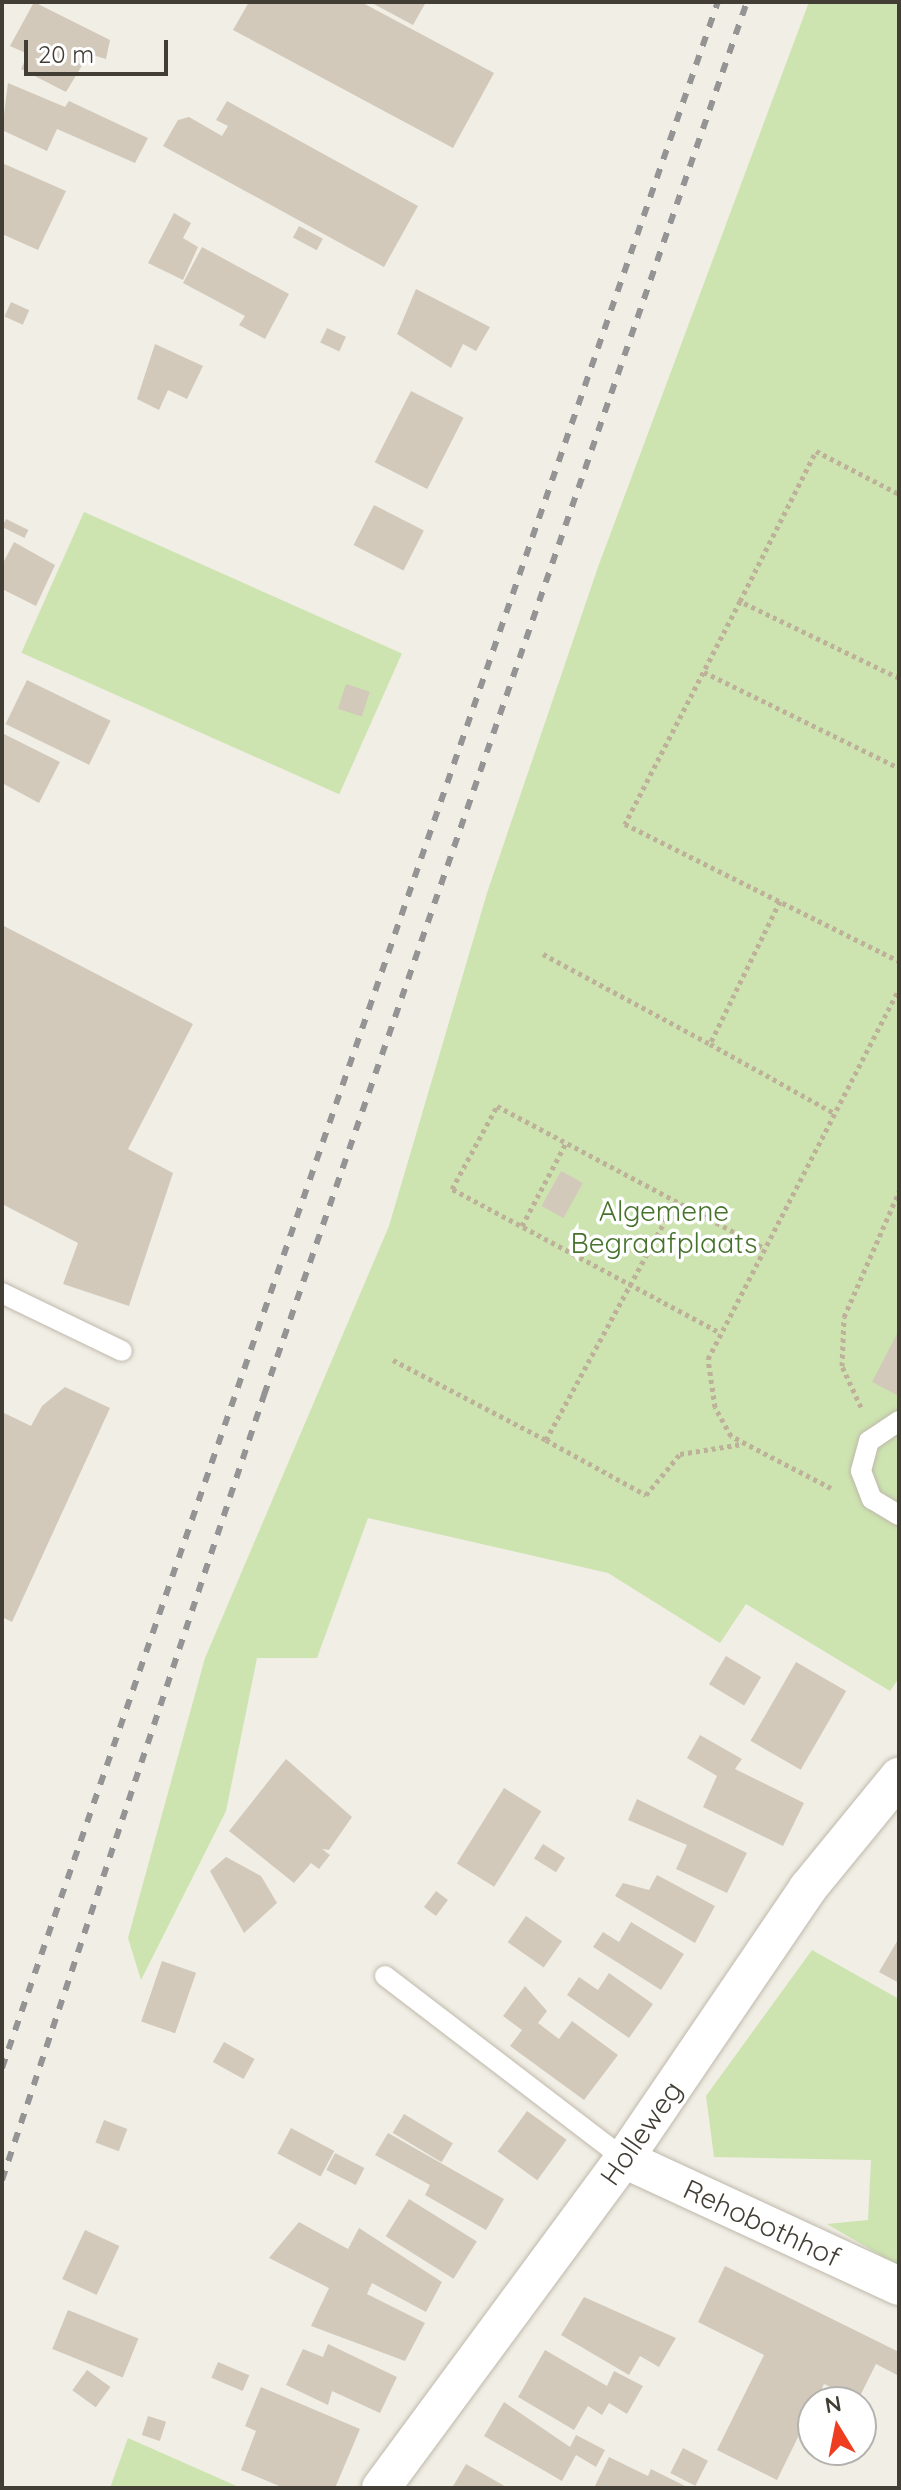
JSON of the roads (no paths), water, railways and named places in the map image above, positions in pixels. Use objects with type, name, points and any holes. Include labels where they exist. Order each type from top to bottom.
[{"type":"street","name":"Holleweg","points":[[381,2488],[624,2159],[808,1888],[899,1777]]},
{"type":"street","name":"Rehobothhof","points":[[624,2159],[899,2286]]},
{"type":"lane","points":[[2,1293],[122,1351]]},
{"type":"lane","points":[[890,1425],[862,1456],[864,1486],[899,1515]]},
{"type":"lane","points":[[385,1976],[624,2159]]},
{"type":"railway","points":[[2,2068],[718,2]]},
{"type":"railway","points":[[2,2180],[264,1395],[747,2]]},
{"type":"park label","name":"Algemene Begraafplaats","points":[[664,1227]]}]
